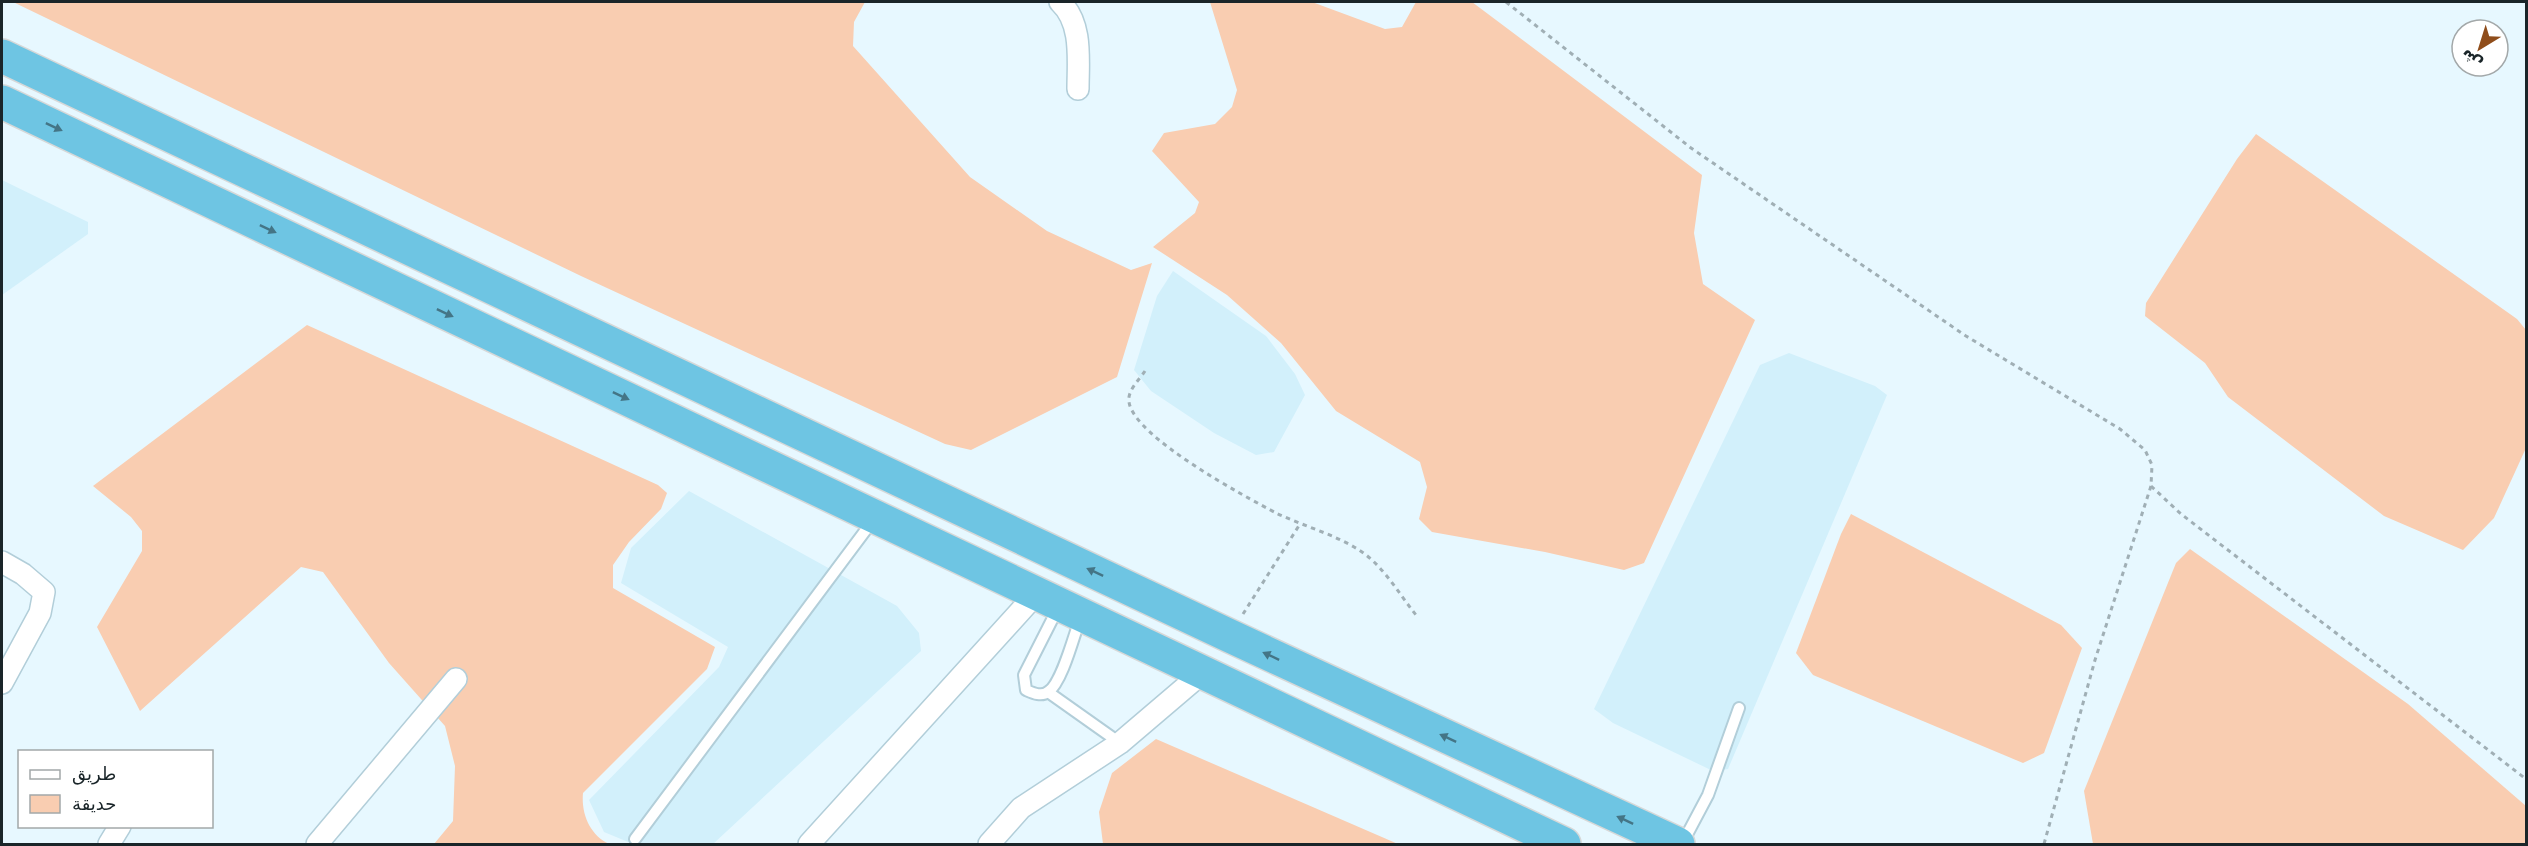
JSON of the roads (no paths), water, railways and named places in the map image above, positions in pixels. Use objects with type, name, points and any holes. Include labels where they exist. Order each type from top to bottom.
[{"type":"highway","points":[[2,56],[1230,636],[1680,844]]},
{"type":"highway","points":[[2,102],[1201,674],[1564,844]]},
{"type":"highway","points":[[234,213],[251,173]]},
{"type":"street","points":[[1060,2],[1072,20],[1077,36],[1078,89]]},
{"type":"street","points":[[2,562],[23,574],[44,592],[40,613],[2,683]]},
{"type":"street","points":[[808,844],[1059,605]]},
{"type":"street","points":[[989,844],[1021,807],[1120,742],[1201,674]]},
{"type":"street","points":[[317,844],[456,679]]},
{"type":"street","points":[[110,844],[119,828]]},
{"type":"lane","points":[[635,839],[876,517]]},
{"type":"lane","points":[[1059,605],[1058,681],[1048,692],[1036,695],[1026,690],[1024,675],[1059,605]]},
{"type":"lane","points":[[1048,692],[1120,742]]},
{"type":"lane","points":[[1680,844],[1707,795],[1739,708]]}]
